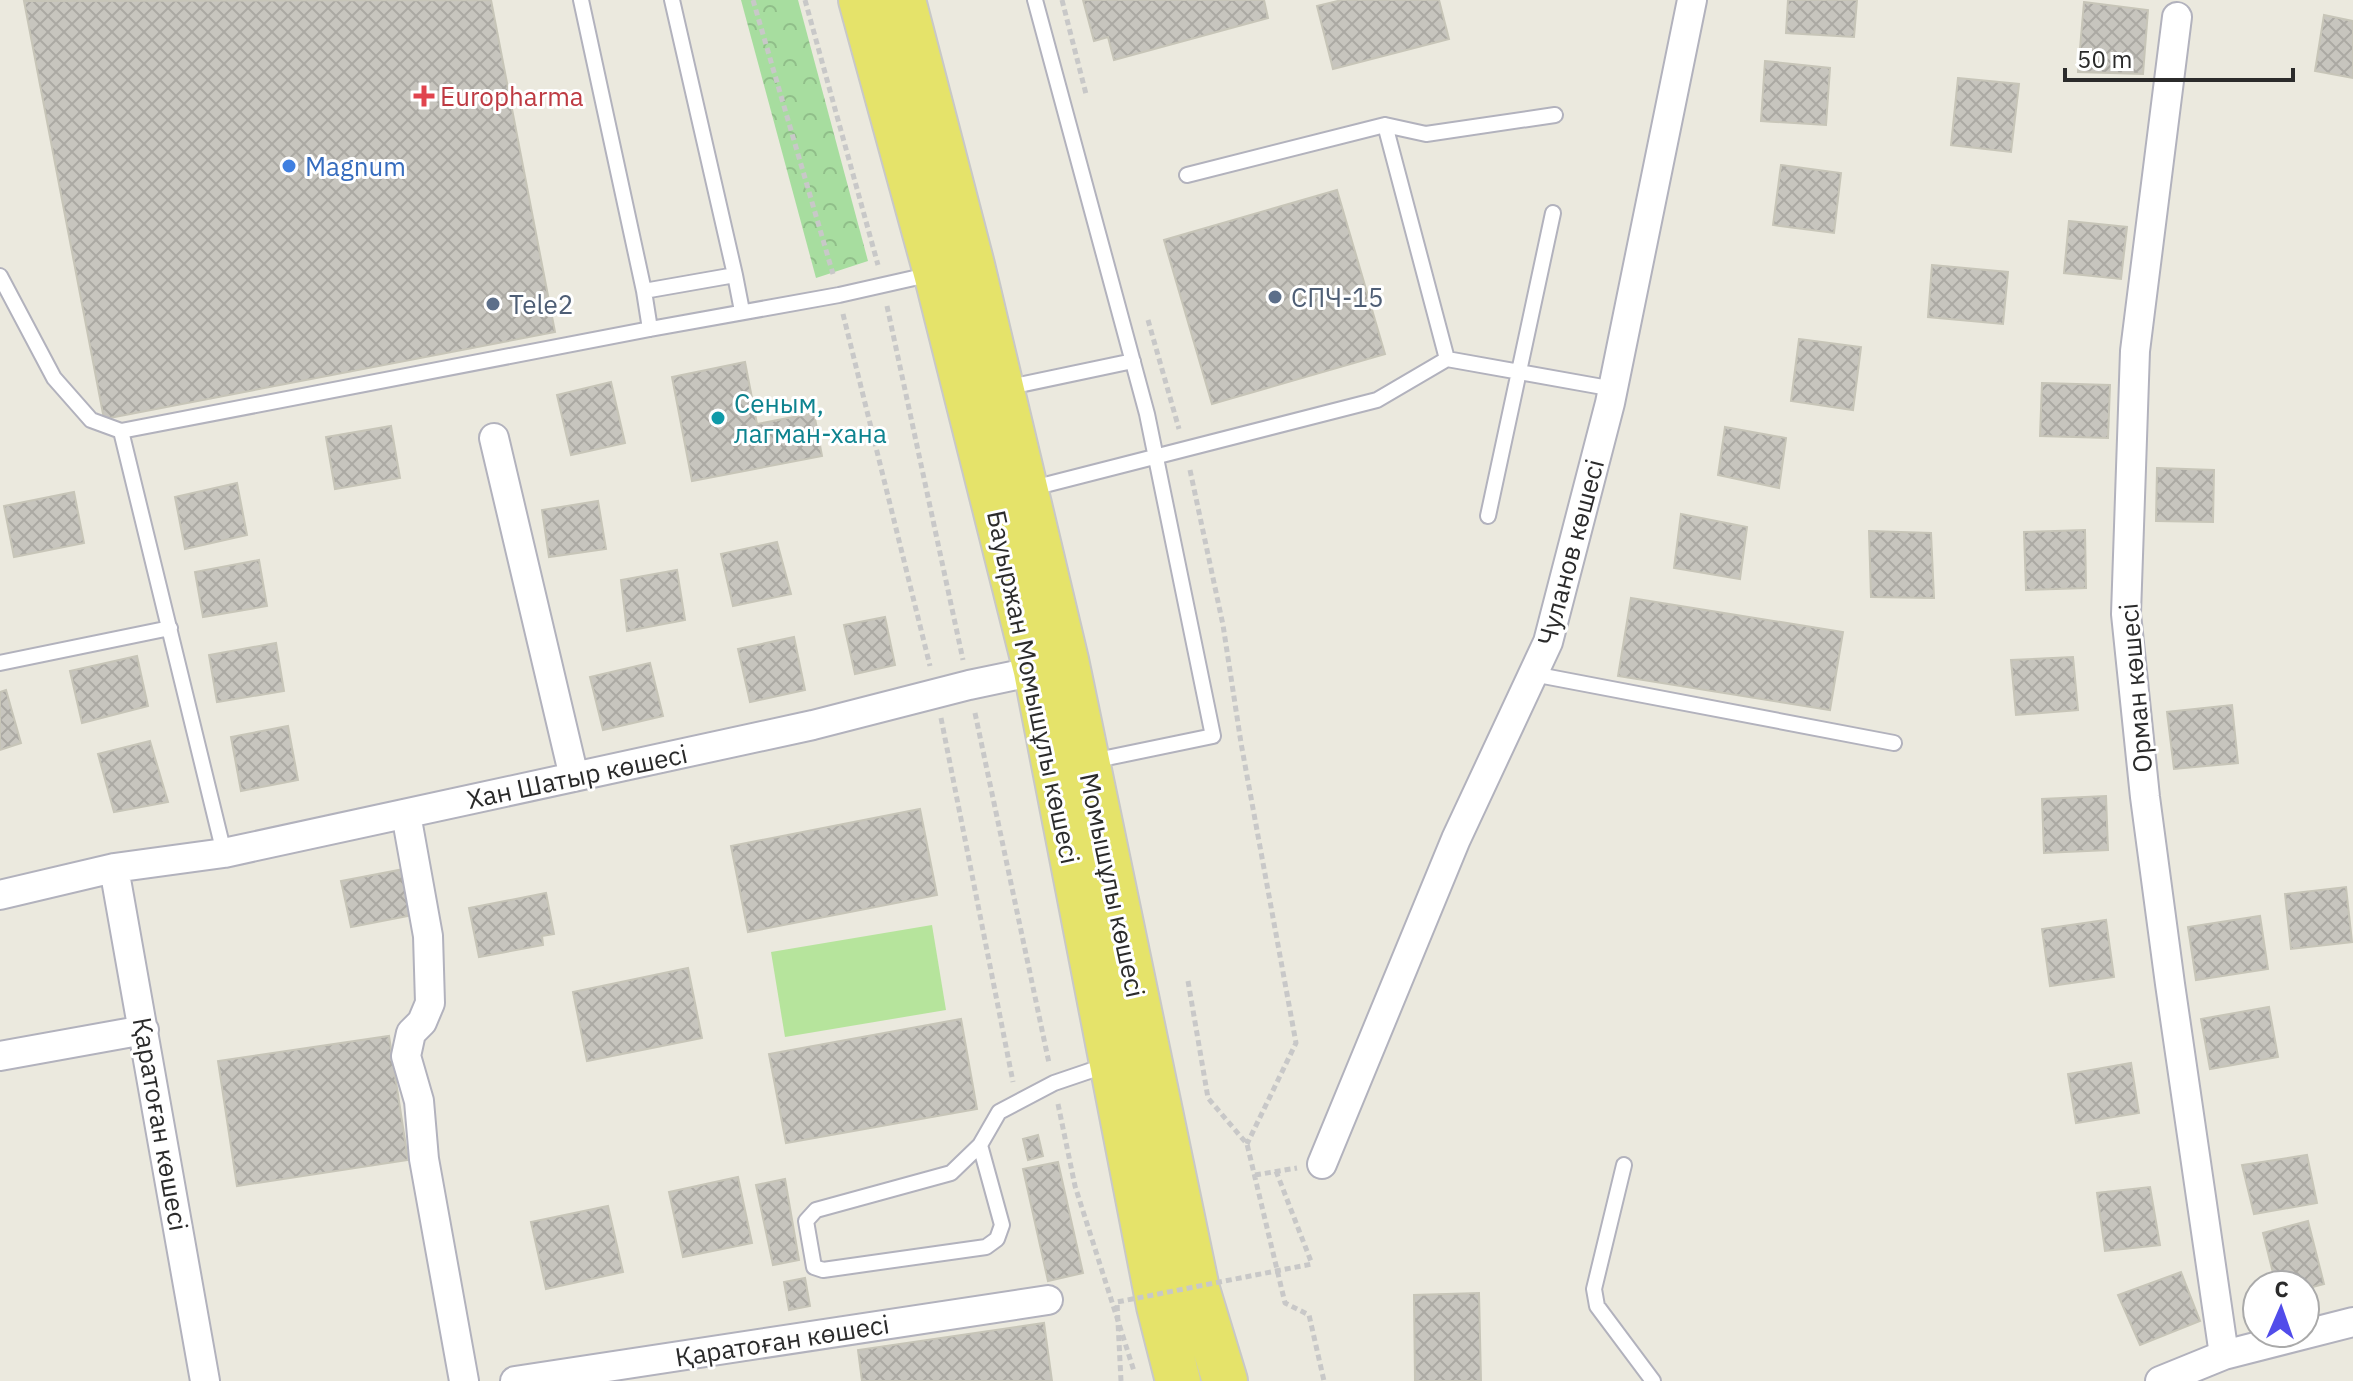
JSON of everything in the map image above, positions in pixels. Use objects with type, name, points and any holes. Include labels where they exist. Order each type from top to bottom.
[{"type":"main road","name":"Бауыржан Момышұлы көшесі","points":[[861,0],[954,269],[1001,389]]},
{"type":"main road","name":"Бауыржан Момышұлы көшесі","points":[[903,0],[1159,1306],[1178,1381]]},
{"type":"main road","name":"Момышұлы көшесі","points":[[1001,389],[1087,762],[1197,1289],[1225,1381]]},
{"type":"street","name":"Чуланов көшесі","points":[[1322,1164],[1456,839],[1548,642],[1614,389],[1692,0]]},
{"type":"street","name":"Орман көшесі","points":[[2177,17],[2135,351],[2126,614],[2145,797],[2224,1355]]},
{"type":"street","points":[[494,438],[574,777]]},
{"type":"street","name":"Хан Шатыр көшесі","points":[[0,895],[114,868],[224,853],[406,814],[813,725],[1036,671]]},
{"type":"street","points":[[406,814],[428,936],[430,1003],[422,1022],[411,1033],[406,1056],[419,1101],[424,1159],[464,1381]]},
{"type":"street","name":"Қаратоған көшесі","points":[[114,868],[205,1381]]},
{"type":"street","points":[[0,1056],[144,1030]]},
{"type":"street","name":"Қаратоған көшесі","points":[[515,1381],[1048,1300]]},
{"type":"street","points":[[2160,1381],[2224,1355],[2353,1322]]},
{"type":"lane","points":[[581,0],[650,329]]},
{"type":"lane","points":[[672,0],[742,311]]},
{"type":"lane","points":[[1035,0],[1133,361],[1156,457],[1213,736],[1087,762]]},
{"type":"lane","points":[[1187,175],[1385,125],[1426,134],[1555,115]]},
{"type":"lane","points":[[1385,125],[1447,359]]},
{"type":"lane","points":[[1488,516],[1553,213]]},
{"type":"lane","points":[[0,276],[54,378],[91,420],[121,431],[839,295],[954,269]]},
{"type":"lane","points":[[644,291],[735,275]]},
{"type":"lane","points":[[1025,490],[1377,400],[1447,359],[1614,389]]},
{"type":"lane","points":[[1001,389],[1133,361]]},
{"type":"lane","points":[[121,431],[224,853]]},
{"type":"lane","points":[[0,663],[170,628]]},
{"type":"lane","points":[[1533,674],[1894,743]]},
{"type":"lane","points":[[980,1145],[1002,1225],[997,1239],[986,1247],[823,1270],[814,1267],[806,1221],[816,1210],[951,1173],[980,1145],[999,1112],[1054,1083],[1111,1064]]},
{"type":"lane","points":[[1624,1165],[1594,1289],[1597,1306],[1653,1381]]},
{"type":"path","points":[[753,0],[839,295],[936,693],[1013,1082]]},
{"type":"path","points":[[1188,981],[1208,1098],[1247,1144],[1285,1303],[1309,1315],[1324,1381]]},
{"type":"path","points":[[1255,1175],[1322,1164]]},
{"type":"path","points":[[1121,1381],[1117,1302],[1312,1264],[1276,1171]]},
{"type":"green space","points":[[741,0],[798,0],[868,261],[816,278]]},
{"type":"green space","points":[[932,925],[946,1010],[785,1037],[771,952]]},
{"type":"building","name":"Magnum","points":[[491,0],[555,332],[104,419],[24,1]]},
{"type":"building","points":[[1083,0],[1264,0],[1268,18],[1114,60],[1108,37],[1094,41]]},
{"type":"building","points":[[1342,0],[1439,0],[1449,39],[1333,69],[1317,6]]},
{"type":"building","points":[[1788,0],[1857,0],[1854,37],[1786,33]]},
{"type":"building","points":[[2084,2],[2148,10],[2143,74],[2078,72]]},
{"type":"building","points":[[2324,15],[2353,21],[2353,78],[2315,71]]},
{"type":"building","points":[[1765,61],[1830,68],[1826,125],[1761,121]]},
{"type":"building","points":[[1958,78],[2019,84],[2011,152],[1951,145]]},
{"type":"building","points":[[1781,165],[1841,173],[1834,233],[1773,225]]},
{"type":"building","name":"СПЧ-15","points":[[1337,190],[1385,354],[1212,404],[1164,240]]},
{"type":"building","points":[[2069,221],[2127,227],[2121,279],[2064,273]]},
{"type":"building","points":[[1932,265],[2008,272],[2003,324],[1928,317]]},
{"type":"building","points":[[1799,339],[1861,347],[1853,410],[1791,401]]},
{"type":"building","name":"Сеным, лагман-хана","points":[[745,362],[757,424],[814,413],[822,456],[692,481],[672,377]]},
{"type":"building","points":[[611,382],[625,443],[571,455],[557,395]]},
{"type":"building","points":[[2042,383],[2110,385],[2108,438],[2040,436]]},
{"type":"building","points":[[391,426],[400,478],[335,489],[326,437]]},
{"type":"building","points":[[1725,427],[1786,438],[1779,488],[1718,475]]},
{"type":"building","points":[[2157,468],[2214,470],[2213,522],[2156,521]]},
{"type":"building","points":[[237,483],[247,535],[185,549],[175,497]]},
{"type":"building","points":[[74,492],[84,543],[14,557],[4,506]]},
{"type":"building","points":[[598,501],[606,549],[549,557],[542,510]]},
{"type":"building","points":[[1681,514],[1747,527],[1740,579],[1674,568]]},
{"type":"building","points":[[2085,530],[2086,588],[2026,590],[2024,532]]},
{"type":"building","points":[[1869,531],[1931,533],[1934,598],[1871,597]]},
{"type":"building","points":[[777,542],[791,594],[733,606],[721,554]]},
{"type":"building","points":[[259,560],[267,606],[203,617],[195,572]]},
{"type":"building","points":[[677,570],[685,620],[627,631],[621,580]]},
{"type":"building","points":[[1631,598],[1843,632],[1830,710],[1618,676]]},
{"type":"building","points":[[885,617],[895,665],[855,674],[844,625]]},
{"type":"building","points":[[794,637],[805,690],[750,702],[738,649]]},
{"type":"building","points":[[276,643],[284,691],[217,702],[209,655]]},
{"type":"building","points":[[137,656],[148,706],[82,723],[70,671]]},
{"type":"building","points":[[2073,657],[2078,710],[2016,715],[2011,660]]},
{"type":"building","points":[[650,663],[663,716],[603,730],[590,677]]},
{"type":"building","points":[[6,690],[21,743],[0,750],[0,692]]},
{"type":"building","points":[[2232,705],[2238,763],[2174,769],[2167,712]]},
{"type":"building","points":[[288,726],[298,780],[241,791],[231,737]]},
{"type":"building","points":[[150,741],[168,802],[114,812],[98,754]]},
{"type":"building","points":[[2106,796],[2108,850],[2044,853],[2042,799]]},
{"type":"building","points":[[920,809],[937,895],[748,932],[731,846]]},
{"type":"building","points":[[404,869],[413,915],[351,927],[341,881]]},
{"type":"building","points":[[2346,887],[2352,942],[2291,949],[2285,894]]},
{"type":"building","points":[[546,893],[554,934],[542,936],[543,945],[479,957],[469,908]]},
{"type":"building","points":[[2260,916],[2268,969],[2196,980],[2188,927]]},
{"type":"building","points":[[2106,920],[2114,977],[2050,986],[2042,929]]},
{"type":"building","points":[[688,968],[702,1038],[587,1061],[573,992]]},
{"type":"building","points":[[2269,1007],[2278,1057],[2210,1069],[2201,1019]]},
{"type":"building","points":[[961,1019],[977,1109],[786,1143],[769,1054]]},
{"type":"building","points":[[389,1036],[408,1160],[237,1186],[218,1061]]},
{"type":"building","points":[[2131,1063],[2139,1113],[2076,1123],[2068,1074]]},
{"type":"building","points":[[1038,1135],[1043,1156],[1028,1160],[1023,1139]]},
{"type":"building","points":[[2307,1155],[2317,1203],[2254,1214],[2242,1165]]},
{"type":"building","points":[[1058,1162],[1083,1273],[1048,1281],[1023,1169]]},
{"type":"building","points":[[738,1177],[752,1243],[683,1257],[669,1192]]},
{"type":"building","points":[[785,1179],[799,1260],[773,1265],[756,1185]]},
{"type":"building","points":[[2150,1187],[2160,1245],[2105,1251],[2097,1193]]},
{"type":"building","points":[[608,1206],[623,1272],[546,1289],[531,1222]]},
{"type":"building","points":[[2308,1221],[2320,1269],[2272,1269],[2263,1233]]},
{"type":"building","points":[[2181,1272],[2200,1321],[2140,1345],[2118,1295]]},
{"type":"building","points":[[805,1278],[810,1306],[789,1310],[784,1282]]},
{"type":"building","points":[[1479,1293],[1481,1381],[1415,1381],[1414,1295]]},
{"type":"building","points":[[1044,1323],[1052,1381],[862,1381],[858,1350]]},
{"type":"place","name":"Europharma","points":[[424,96]]},
{"type":"place","name":"Magnum","points":[[289,166]]},
{"type":"place","name":"СПЧ-15","points":[[1275,297]]},
{"type":"place","name":"Tele2","points":[[493,304]]},
{"type":"place","name":"Сеным, лагман-хана","points":[[718,418]]}]
